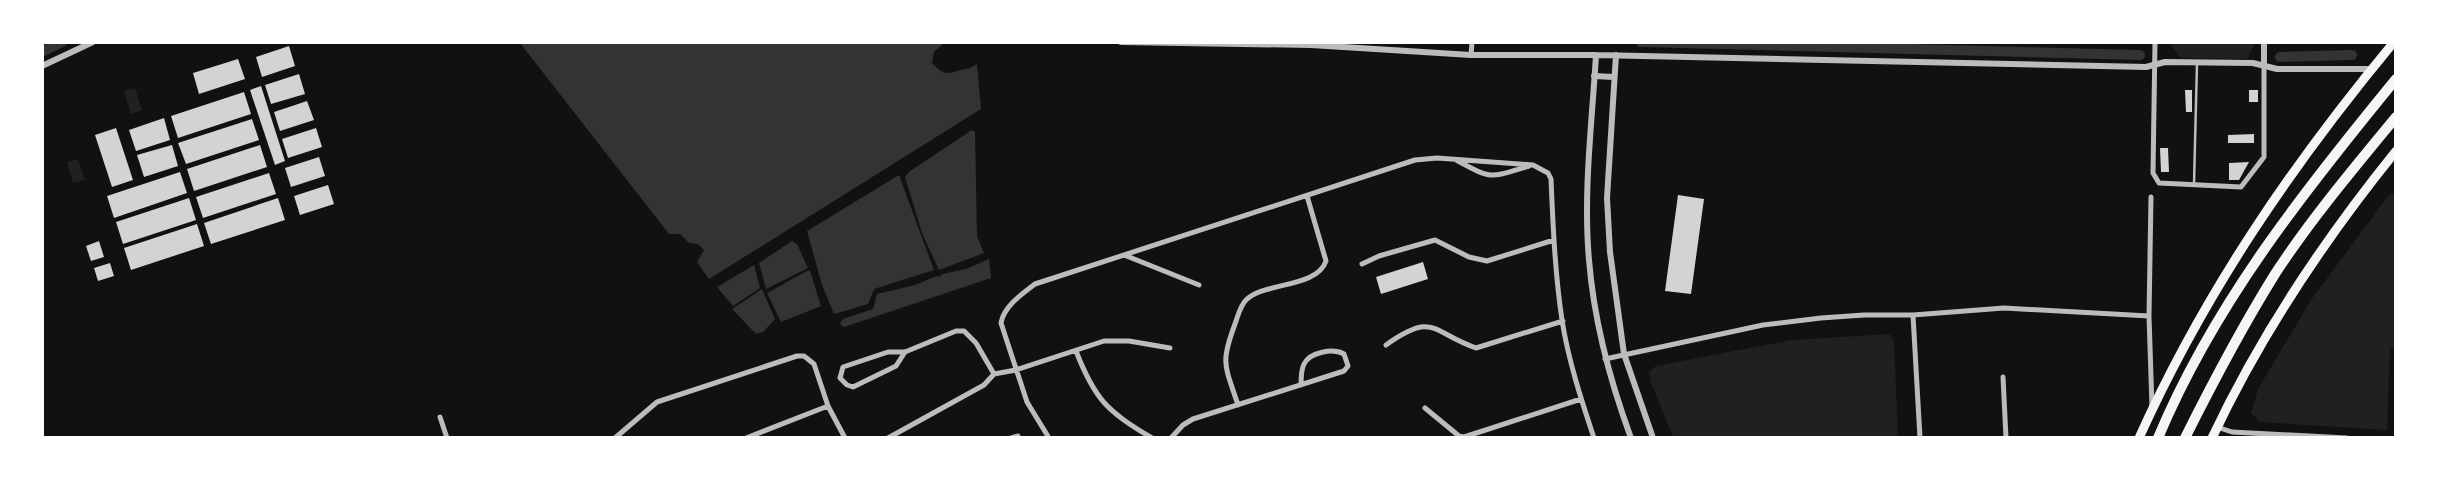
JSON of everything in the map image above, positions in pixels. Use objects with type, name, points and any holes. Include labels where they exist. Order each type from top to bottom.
[{"type":"highway","points":[[2158,438],[2220,317],[2256,261],[2307,188],[2396,79]]},
{"type":"highway","points":[[2185,438],[2241,330],[2276,273],[2327,202],[2396,117]]},
{"type":"main road","points":[[2139,438],[2191,330],[2258,221],[2310,146],[2394,42]]},
{"type":"main road","points":[[2212,438],[2255,353],[2293,291],[2358,200],[2396,151]]},
{"type":"street","points":[[42,66],[93,42]]},
{"type":"street","points":[[1121,42],[1382,45],[1471,56],[1616,55],[2146,67],[2165,62],[2254,63],[2277,69],[2372,69]]},
{"type":"street","points":[[2155,42],[2153,173],[2160,184],[2241,187],[2264,157],[2264,42]]},
{"type":"street","points":[[1471,56],[1472,44]]},
{"type":"street","points":[[1596,55],[1588,170],[1589,260],[1606,360],[1630,438]]},
{"type":"street","points":[[1616,55],[1608,216],[1610,252],[1624,354],[1652,438]]},
{"type":"street","points":[[1594,76],[1614,77]]},
{"type":"street","points":[[1049,438],[1027,402],[1001,323],[1002,316],[1009,307],[1035,284],[1426,158],[1533,165],[1548,173],[1551,179],[1554,240],[1562,321],[1582,400],[1594,438]]},
{"type":"street","points":[[1453,159],[1485,176],[1493,177],[1533,165]]},
{"type":"street","points":[[1238,405],[1225,366],[1224,356],[1243,303],[1255,294],[1320,272],[1326,261],[1307,196]]},
{"type":"street","points":[[2151,197],[2149,316],[2152,408]]},
{"type":"street","points":[[1362,264],[1379,256],[1435,240],[1469,257],[1488,261],[1554,240]]},
{"type":"street","points":[[1124,255],[1199,285]]},
{"type":"street","points":[[1606,360],[1624,354],[1773,324],[1864,314],[1913,315],[2004,308],[2149,316]]},
{"type":"street","points":[[1913,315],[1920,438]]},
{"type":"street","points":[[1386,345],[1405,331],[1422,326],[1432,327],[1476,348],[1562,321]]},
{"type":"street","points":[[905,352],[896,366],[853,387],[847,385],[840,378],[843,367],[848,364],[888,352],[905,352],[956,332],[964,331],[976,343],[994,374]]},
{"type":"street","points":[[888,438],[984,385],[994,374],[1016,370],[1116,340],[1170,348]]},
{"type":"street","points":[[1171,438],[1176,431],[1193,419],[1344,371],[1348,366],[1344,354],[1331,350],[1309,358],[1304,364],[1301,384]]},
{"type":"street","points":[[1076,351],[1086,377],[1107,408],[1122,420],[1152,438]]},
{"type":"street","points":[[615,438],[657,402],[797,356],[804,356],[814,364],[828,406],[845,438]]},
{"type":"street","points":[[2003,377],[2006,438]]},
{"type":"street","points":[[1425,408],[1464,437],[1582,400]]},
{"type":"street","points":[[746,438],[828,406]]},
{"type":"street","points":[[440,417],[447,438]]},
{"type":"street","points":[[2217,427],[2232,435],[2347,438]]},
{"type":"street","points":[[1011,438],[1018,436]]},
{"type":"lane","points":[[2194,184],[2197,63]]},
{"type":"shaded area","points":[[520,43],[944,43],[934,52],[932,63],[946,73],[973,67],[977,64],[981,109],[709,279],[697,262],[704,250],[698,244],[689,243],[680,234],[669,234]]},
{"type":"shaded area","points":[[2169,43],[2255,43],[2247,59],[2181,58]]},
{"type":"shaded area","points":[[135,88],[142,110],[131,114],[124,91]]},
{"type":"shaded area","points":[[972,130],[975,132],[977,236],[984,253],[939,270],[922,233],[905,177],[910,171]]},
{"type":"shaded area","points":[[78,159],[85,180],[73,183],[67,162]]},
{"type":"shaded area","points":[[899,175],[934,270],[874,289],[868,304],[834,314],[822,285],[807,231]]},
{"type":"shaded area","points":[[2395,193],[2396,348],[2390,348],[2387,430],[2260,422],[2251,413],[2258,389],[2311,300],[2389,195]]},
{"type":"shaded area","points":[[792,241],[797,244],[808,268],[766,289],[759,263]]},
{"type":"shaded area","points":[[989,259],[991,278],[844,327],[840,324],[843,319],[873,309],[877,294],[915,285],[937,276],[939,277],[942,274],[966,269]]},
{"type":"shaded area","points":[[754,265],[760,288],[733,306],[717,287]]},
{"type":"shaded area","points":[[810,271],[821,306],[781,322],[767,293]]},
{"type":"shaded area","points":[[762,289],[775,319],[763,332],[756,334],[732,309]]},
{"type":"shaded area","points":[[1889,334],[1894,341],[1898,437],[1673,437],[1651,383],[1649,372],[1656,366],[1792,340]]},
{"type":"building","points":[[289,46],[295,66],[262,77],[256,57]]},
{"type":"building","points":[[238,59],[245,79],[199,94],[193,73]]},
{"type":"building","points":[[299,74],[305,94],[271,104],[265,85]]},
{"type":"building","points":[[261,86],[285,161],[275,165],[250,90]]},
{"type":"building","points":[[2185,90],[2192,90],[2192,112],[2186,112]]},
{"type":"building","points":[[2249,90],[2258,90],[2258,102],[2249,102]]},
{"type":"building","points":[[244,92],[251,114],[178,138],[171,116]]},
{"type":"building","points":[[307,101],[314,120],[280,131],[274,112]]},
{"type":"building","points":[[164,118],[170,140],[136,151],[129,130]]},
{"type":"building","points":[[252,119],[259,140],[186,164],[178,143]]},
{"type":"building","points":[[116,128],[133,180],[112,187],[95,135]]},
{"type":"building","points":[[316,128],[322,147],[288,158],[282,139]]},
{"type":"building","points":[[2254,134],[2254,143],[2228,143],[2228,135]]},
{"type":"building","points":[[172,145],[178,166],[144,177],[137,155]]},
{"type":"building","points":[[260,145],[267,167],[194,191],[187,169]]},
{"type":"building","points":[[2160,148],[2168,148],[2169,172],[2161,172]]},
{"type":"building","points":[[319,157],[325,176],[291,187],[285,168]]},
{"type":"building","points":[[2249,162],[2239,180],[2229,180],[2229,163]]},
{"type":"building","points":[[180,172],[187,193],[114,218],[107,196]]},
{"type":"building","points":[[269,173],[276,194],[203,218],[196,197]]},
{"type":"building","points":[[328,185],[334,204],[300,215],[294,196]]},
{"type":"building","points":[[1678,195],[1704,199],[1691,294],[1665,291]]},
{"type":"building","points":[[189,198],[196,220],[123,244],[116,222]]},
{"type":"building","points":[[278,198],[285,220],[211,244],[204,223]]},
{"type":"building","points":[[197,224],[204,246],[131,270],[124,248]]},
{"type":"building","points":[[99,241],[104,257],[91,261],[86,246]]},
{"type":"building","points":[[1423,262],[1428,279],[1381,294],[1376,277]]},
{"type":"building","points":[[110,263],[114,276],[98,281],[94,268]]},
{"type":"waterway","points":[[42,52],[62,42]]},
{"type":"waterway","points":[[1641,42],[2140,55]]},
{"type":"waterway","points":[[2280,57],[2352,55]]}]
